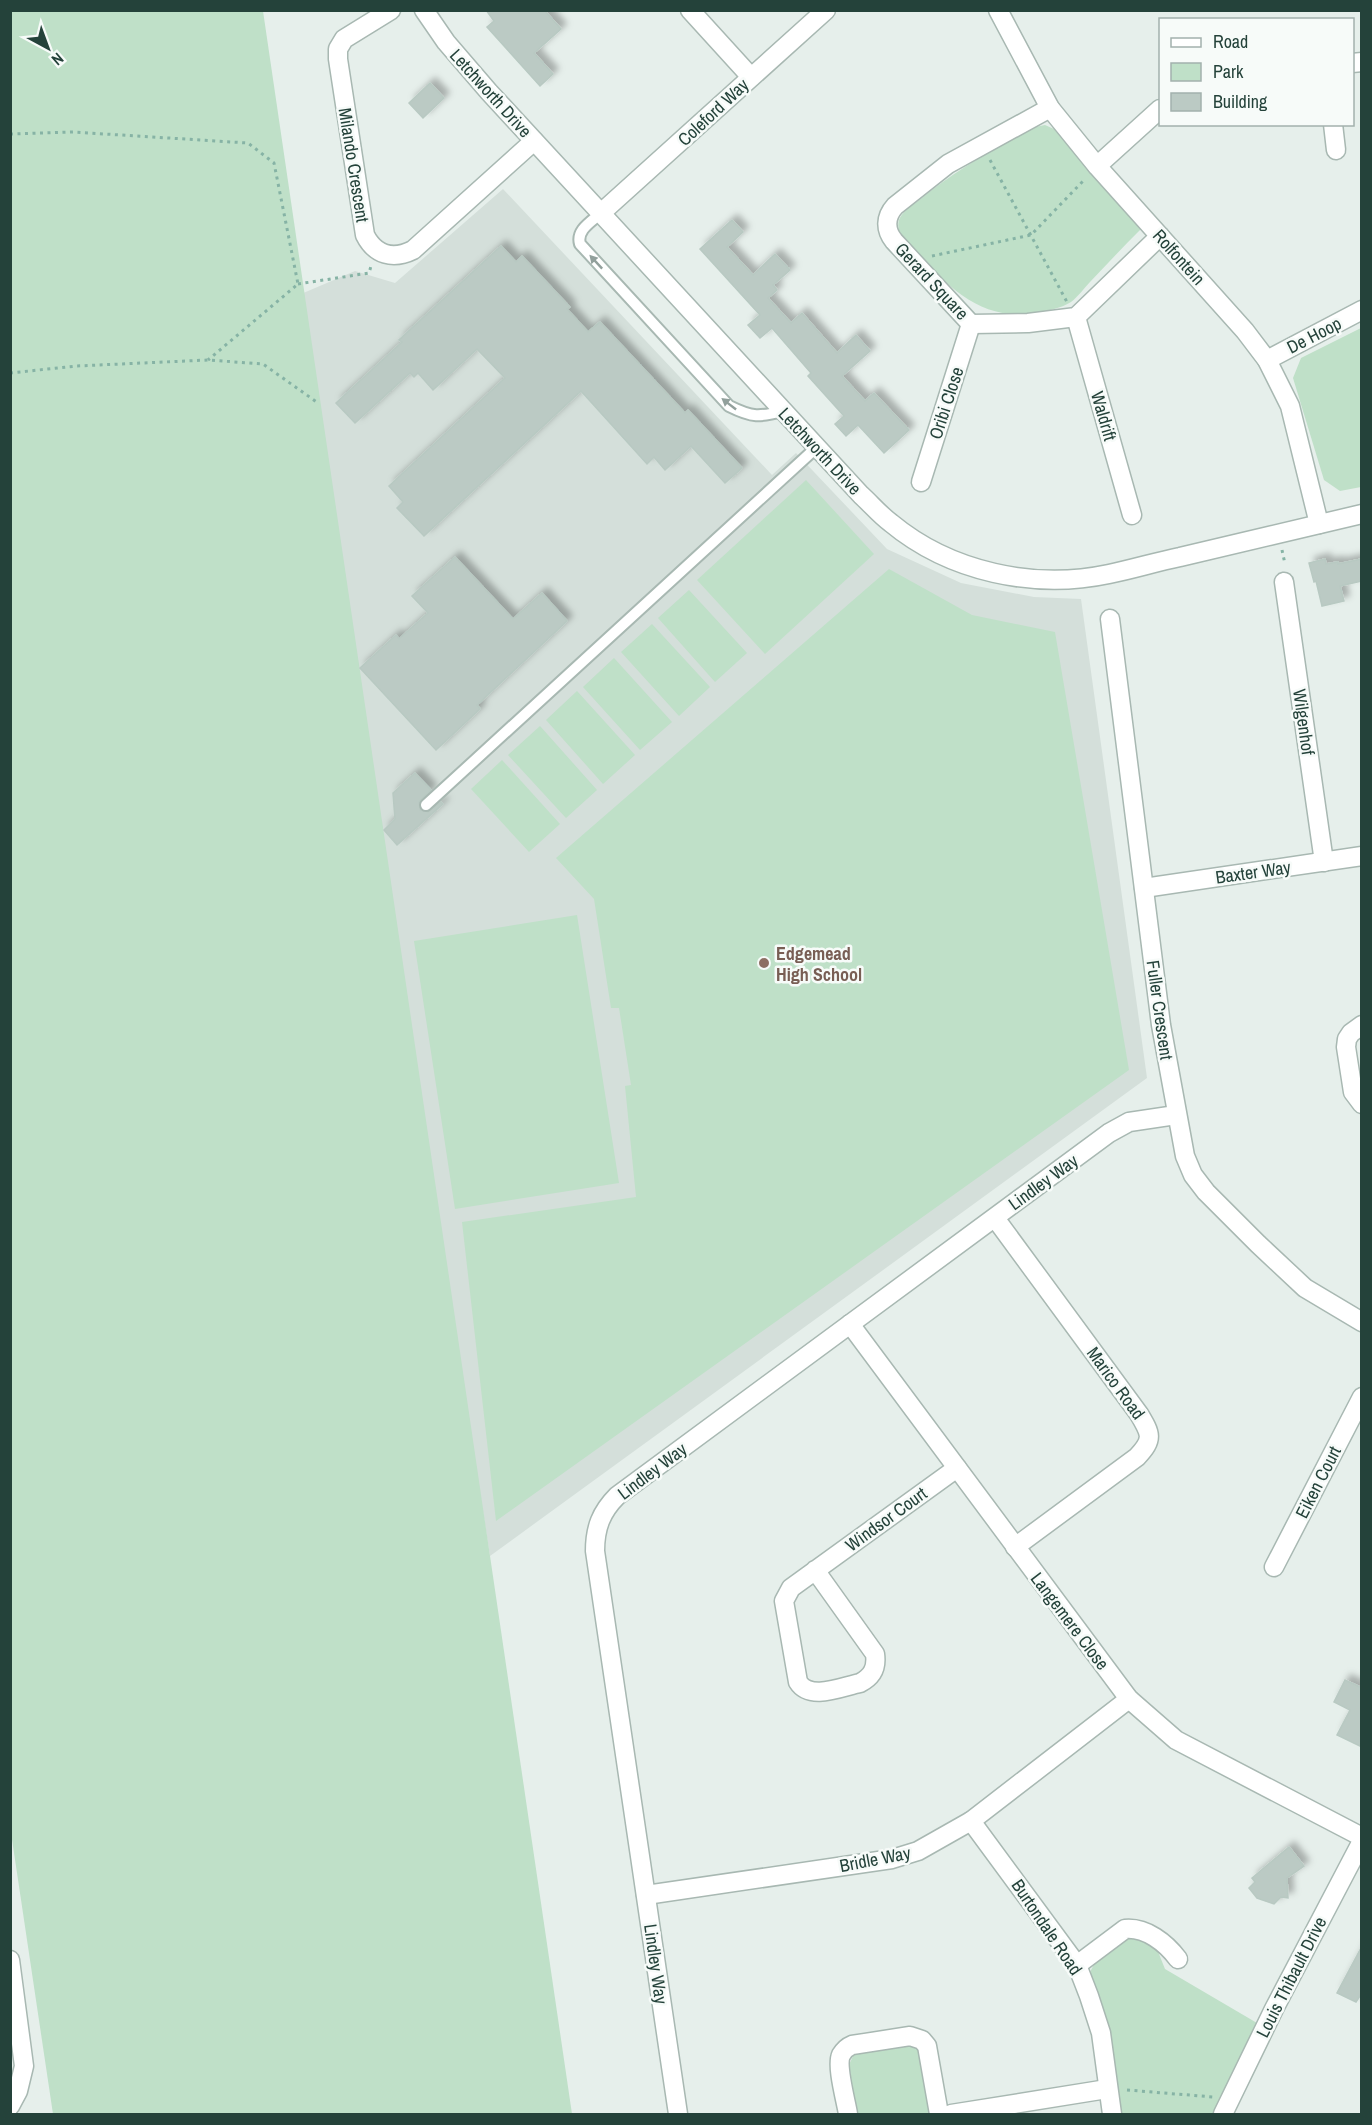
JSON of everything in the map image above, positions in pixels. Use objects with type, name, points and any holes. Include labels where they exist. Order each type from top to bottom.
[{"type":"street","name":"Milando Crescent","points":[[377,250],[365,235],[338,49],[344,39],[391,10]]},
{"type":"street","name":"Letchworth Drive","points":[[424,10],[446,42],[534,141],[861,495],[902,532],[953,560],[1009,576],[1049,580],[1109,575],[1362,514]]},
{"type":"street","points":[[690,10],[751,77]]},
{"type":"street","name":"Coleford Way","points":[[601,213],[826,10]]},
{"type":"street","name":"Rolfontein","points":[[998,10],[1050,108],[1097,166],[1245,331],[1267,360],[1290,406],[1319,524]]},
{"type":"street","name":"Gerard Square","points":[[1050,108],[948,164],[891,211],[887,224],[890,236],[971,324],[1028,322],[1076,316]]},
{"type":"street","points":[[1097,166],[1159,111]]},
{"type":"street","points":[[1333,126],[1336,150]]},
{"type":"street","points":[[377,250],[394,256],[413,250],[534,141]]},
{"type":"street","points":[[1076,316],[1160,236]]},
{"type":"street","name":"De Hoop","points":[[1267,360],[1362,310]]},
{"type":"street","name":"Waldrift","points":[[1076,316],[1131,515]]},
{"type":"street","name":"Oribi Close","points":[[921,482],[971,324]]},
{"type":"street","name":"Wilgenhof","points":[[1284,582],[1324,862]]},
{"type":"street","name":"Fuller Crescent","points":[[1110,619],[1161,1025],[1185,1156],[1193,1175],[1206,1192],[1305,1288],[1362,1322]]},
{"type":"street","name":"Baxter Way","points":[[1144,888],[1362,856]]},
{"type":"street","points":[[1362,1025],[1351,1033],[1346,1047],[1353,1092],[1362,1104]]},
{"type":"street","name":"Lindley Way","points":[[678,2115],[595,1551],[600,1518],[617,1496],[1109,1133],[1128,1122],[1176,1115]]},
{"type":"street","name":"Marico Road","points":[[995,1218],[1139,1414],[1150,1437],[1147,1446],[1131,1462],[1015,1547]]},
{"type":"street","name":"Langemere Close","points":[[850,1324],[1129,1699],[1176,1740],[1362,1839]]},
{"type":"street","name":"Eiken Court","points":[[1274,1567],[1362,1397]]},
{"type":"street","name":"Windsor Court","points":[[814,1570],[874,1654],[876,1661],[872,1675],[860,1683],[813,1692],[804,1689],[798,1682],[784,1601],[787,1592],[814,1570],[957,1468]]},
{"type":"street","name":"Bridle Way","points":[[646,1895],[892,1859],[918,1851],[971,1821],[1129,1699]]},
{"type":"street","name":"Burtondale Road","points":[[971,1821],[1077,1965],[1101,2033],[1112,2115]]},
{"type":"street","name":"Louis Thibault Drive","points":[[1223,2115],[1274,2009],[1362,1839]]},
{"type":"street","points":[[1077,1965],[1117,1934],[1132,1928],[1145,1932],[1163,1943],[1179,1959]]},
{"type":"street","points":[[11,1971],[24,2066],[23,2078],[11,2104]]},
{"type":"street","points":[[848,2115],[840,2063],[842,2053],[852,2045],[910,2036],[922,2040],[927,2046],[939,2115]]},
{"type":"street","points":[[951,2115],[1107,2089]]},
{"type":"lane","points":[[601,213],[581,231],[578,238],[580,244],[721,398],[729,406],[759,417],[784,411]]},
{"type":"lane","points":[[426,805],[817,447]]},
{"type":"path","points":[[10,134],[73,132],[248,143],[274,163],[298,284]]},
{"type":"path","points":[[982,145],[1076,316]]},
{"type":"path","points":[[912,260],[1031,235],[1097,166]]},
{"type":"path","points":[[208,360],[298,284],[369,273],[377,250]]},
{"type":"path","points":[[10,373],[77,366],[208,360],[263,364],[318,403]]},
{"type":"path","points":[[1279,533],[1287,569],[1284,582]]},
{"type":"path","points":[[1107,2089],[1231,2098]]},
{"type":"shaded area","name":"Edgemead High School","points":[[503,189],[772,475],[796,453],[887,549],[961,583],[1034,597],[1081,599],[1147,1078],[490,1556],[378,847],[301,294],[355,271],[395,283]]},
{"type":"green space","points":[[10,11],[263,11],[572,2114],[53,2114],[10,1826]]},
{"type":"green space","points":[[1045,125],[1054,129],[1141,229],[1071,302],[1036,313],[1014,314],[994,311],[960,294],[945,282],[900,233],[899,220],[910,207],[960,170],[1035,127]]},
{"type":"green space","points":[[1361,328],[1361,487],[1340,491],[1324,480],[1293,378],[1301,358]]},
{"type":"green space","points":[[806,480],[874,554],[765,654],[697,580]]},
{"type":"green space","points":[[889,569],[972,615],[1055,632],[1129,1070],[496,1521],[462,1222],[636,1197],[625,1086],[631,1085],[619,1008],[611,1008],[594,899],[556,858]]},
{"type":"green space","points":[[689,590],[747,653],[715,682],[658,618]]},
{"type":"green space","points":[[652,624],[710,687],[679,716],[621,652]]},
{"type":"green space","points":[[614,658],[672,722],[640,750],[583,687]]},
{"type":"green space","points":[[577,691],[635,755],[603,784],[546,720]]},
{"type":"green space","points":[[540,726],[597,790],[566,818],[508,755]]},
{"type":"green space","points":[[502,760],[560,824],[529,852],[471,789]]},
{"type":"green space","points":[[577,915],[619,1183],[455,1209],[414,941]]},
{"type":"green space","points":[[1137,1937],[1157,1949],[1165,1969],[1257,2023],[1213,2114],[1121,2114],[1109,2033],[1090,1973],[1097,1961],[1109,1950],[1123,1941]]},
{"type":"green space","points":[[909,2044],[918,2048],[932,2114],[857,2114],[849,2065],[853,2056],[857,2053]]},
{"type":"building","points":[[486,10],[544,10],[561,29],[534,53],[553,74],[540,86],[487,27],[494,21]]},
{"type":"building","points":[[430,83],[444,98],[423,118],[409,103]]},
{"type":"building","points":[[732,220],[743,232],[727,247],[753,275],[775,254],[790,270],[773,285],[777,290],[768,298],[791,323],[802,313],[837,353],[856,335],[870,351],[842,376],[865,401],[874,393],[909,430],[884,453],[858,425],[846,436],[835,424],[844,416],[808,376],[811,373],[772,328],[760,338],[748,325],[760,315],[700,249]]},
{"type":"building","points":[[501,246],[516,262],[522,256],[570,307],[567,309],[588,332],[600,322],[685,413],[688,410],[742,468],[725,483],[691,446],[665,470],[654,457],[647,464],[581,391],[424,536],[397,508],[403,502],[389,486],[505,378],[477,349],[433,390],[418,373],[414,377],[410,373],[355,423],[336,403],[402,342],[399,340]]},
{"type":"building","points":[[455,557],[513,619],[542,593],[567,621],[477,705],[480,709],[436,750],[360,668],[396,635],[399,639],[428,613],[412,596]]},
{"type":"building","points":[[1325,559],[1326,564],[1338,562],[1338,564],[1362,559],[1362,581],[1340,586],[1344,601],[1322,606],[1309,563]]},
{"type":"building","points":[[415,773],[431,790],[419,802],[420,810],[428,812],[441,802],[443,804],[397,845],[384,830],[395,819],[393,793]]},
{"type":"building","points":[[1345,1680],[1362,1688],[1362,1747],[1337,1735],[1350,1710],[1334,1702]]},
{"type":"building","points":[[1289,1847],[1304,1866],[1287,1878],[1288,1898],[1281,1897],[1274,1904],[1257,1898],[1249,1888],[1255,1882],[1252,1878]]},
{"type":"building","points":[[1362,1946],[1362,1993],[1356,2002],[1337,1993]]},
{"type":"place","name":"Edgemead High School","points":[[764,963]]}]
